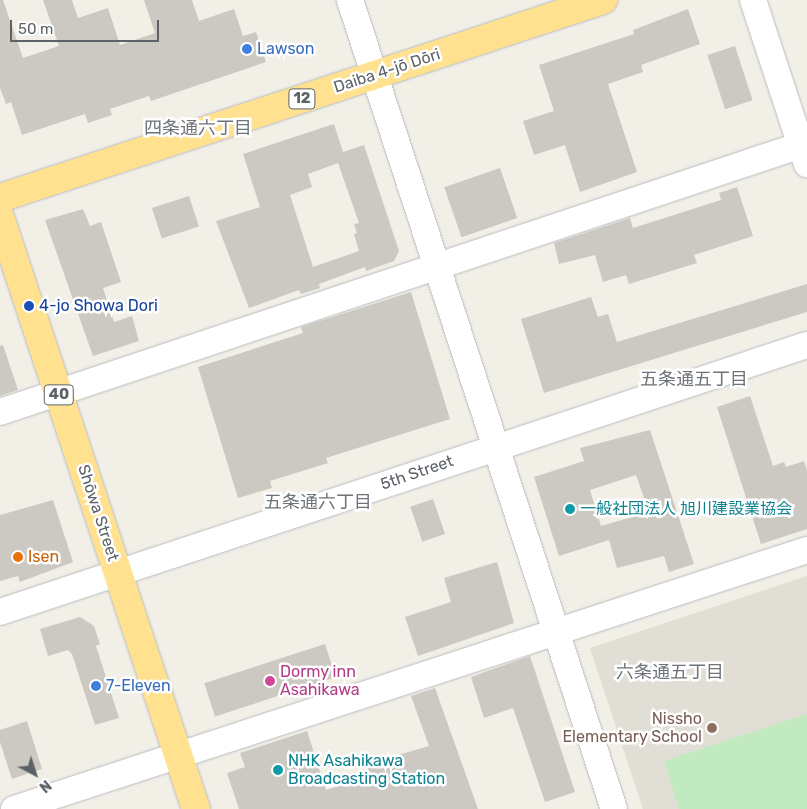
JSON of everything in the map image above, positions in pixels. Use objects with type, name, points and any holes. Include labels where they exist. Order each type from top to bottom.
[{"type":"highway","name":"Daiba 4-jō Dōri","points":[[0,198],[603,0]]},
{"type":"highway","name":"Shōwa Street","points":[[0,217],[196,809]]},
{"type":"street","points":[[350,0],[438,265],[494,448],[614,809]]},
{"type":"street","points":[[0,412],[438,265],[805,150],[753,0]]},
{"type":"street","name":"5th Street","points":[[0,612],[807,345]]},
{"type":"street","points":[[14,809],[554,631],[807,550]]},
{"type":"shaded area","name":"Nissho Elementary School","points":[[807,576],[807,809],[643,809],[590,648]]},
{"type":"green space","points":[[807,714],[807,809],[679,809],[664,761]]},
{"type":"building","points":[[0,0],[3,0],[23,58],[59,46],[43,0],[72,0],[78,18],[108,8],[120,45],[155,33],[144,0],[192,0],[199,21],[234,9],[243,36],[256,32],[266,62],[151,101],[149,96],[110,109],[112,115],[88,123],[85,114],[22,135],[11,102],[6,104],[0,88]]},
{"type":"building","points":[[688,9],[700,44],[641,65],[643,72],[608,84],[637,172],[580,192],[565,145],[534,155],[523,121],[554,111],[539,65],[634,34],[633,30]]},
{"type":"building","points":[[735,46],[753,100],[725,109],[707,55]]},
{"type":"building","points":[[334,124],[343,152],[364,145],[399,251],[394,261],[366,271],[365,267],[319,284],[320,288],[301,294],[299,290],[249,308],[216,221],[260,207],[243,154]],"holes":[[[338,163],[359,223],[354,224],[357,233],[354,234],[359,251],[313,267],[290,195],[312,187],[308,174]]]},
{"type":"building","points":[[500,168],[517,218],[461,237],[444,187]]},
{"type":"building","points":[[737,187],[753,236],[694,255],[697,263],[629,284],[626,275],[603,282],[595,255],[559,264],[554,243],[630,218],[633,228],[721,200],[719,193]]},
{"type":"building","points":[[189,196],[199,226],[162,238],[152,208]]},
{"type":"building","points":[[83,209],[90,226],[101,222],[121,282],[103,288],[114,322],[132,316],[139,341],[93,356],[45,220]]},
{"type":"building","points":[[807,284],[807,312],[544,393],[521,319],[591,297],[598,317],[608,314],[617,342]]},
{"type":"building","points":[[411,292],[450,419],[326,458],[328,463],[270,481],[272,488],[238,498],[198,367],[303,333],[301,327]]},
{"type":"building","points":[[3,345],[18,390],[0,396],[0,346]]},
{"type":"building","points":[[750,396],[773,466],[784,462],[786,467],[804,461],[807,471],[807,529],[761,544],[717,407]]},
{"type":"building","points":[[650,430],[694,564],[669,572],[664,556],[617,568],[609,540],[559,556],[534,477],[584,461],[580,448]],"holes":[[[636,475],[649,512],[601,526],[590,490]]]},
{"type":"building","points":[[433,499],[445,534],[422,542],[410,507]]},
{"type":"building","points":[[53,500],[73,562],[20,582],[18,576],[0,581],[0,515]]},
{"type":"building","points":[[497,562],[514,623],[418,656],[405,617],[451,602],[444,578]]},
{"type":"building","points":[[80,617],[94,626],[100,644],[96,646],[119,718],[95,725],[72,654],[68,650],[48,656],[40,629]]},
{"type":"building","name":"Dormy inn Asahikawa","points":[[325,644],[336,677],[215,717],[204,683]]},
{"type":"building","points":[[530,656],[575,792],[545,802],[513,708],[484,718],[471,677]]},
{"type":"building","name":"NHK Asahikawa Broadcasting Station","points":[[435,688],[478,809],[239,809],[227,773],[245,767],[240,753],[307,731],[326,790],[370,776],[367,764],[429,746],[411,696]]},
{"type":"building","points":[[27,721],[42,769],[12,779],[0,742],[0,730]]},
{"type":"place","name":"Lawson","points":[[247,49]]},
{"type":"place","name":"4-jo Showa Dori","points":[[29,306]]},
{"type":"place","name":"一般社団法人 旭川建設業協会","points":[[570,509]]},
{"type":"place","name":"Isen","points":[[18,557]]},
{"type":"place","name":"Dormy inn Asahikawa","points":[[270,681]]},
{"type":"place","name":"7-Eleven","points":[[96,686]]},
{"type":"place","name":"Nissho Elementary School","points":[[712,728]]},
{"type":"place","name":"NHK Asahikawa Broadcasting Station","points":[[278,770]]},
{"type":"district","name":"四条通六丁目","points":[[198,128]]},
{"type":"district","name":"五条通五丁目","points":[[694,379]]},
{"type":"district","name":"五条通六丁目","points":[[318,502]]},
{"type":"district","name":"六条通五丁目","points":[[670,672]]}]
